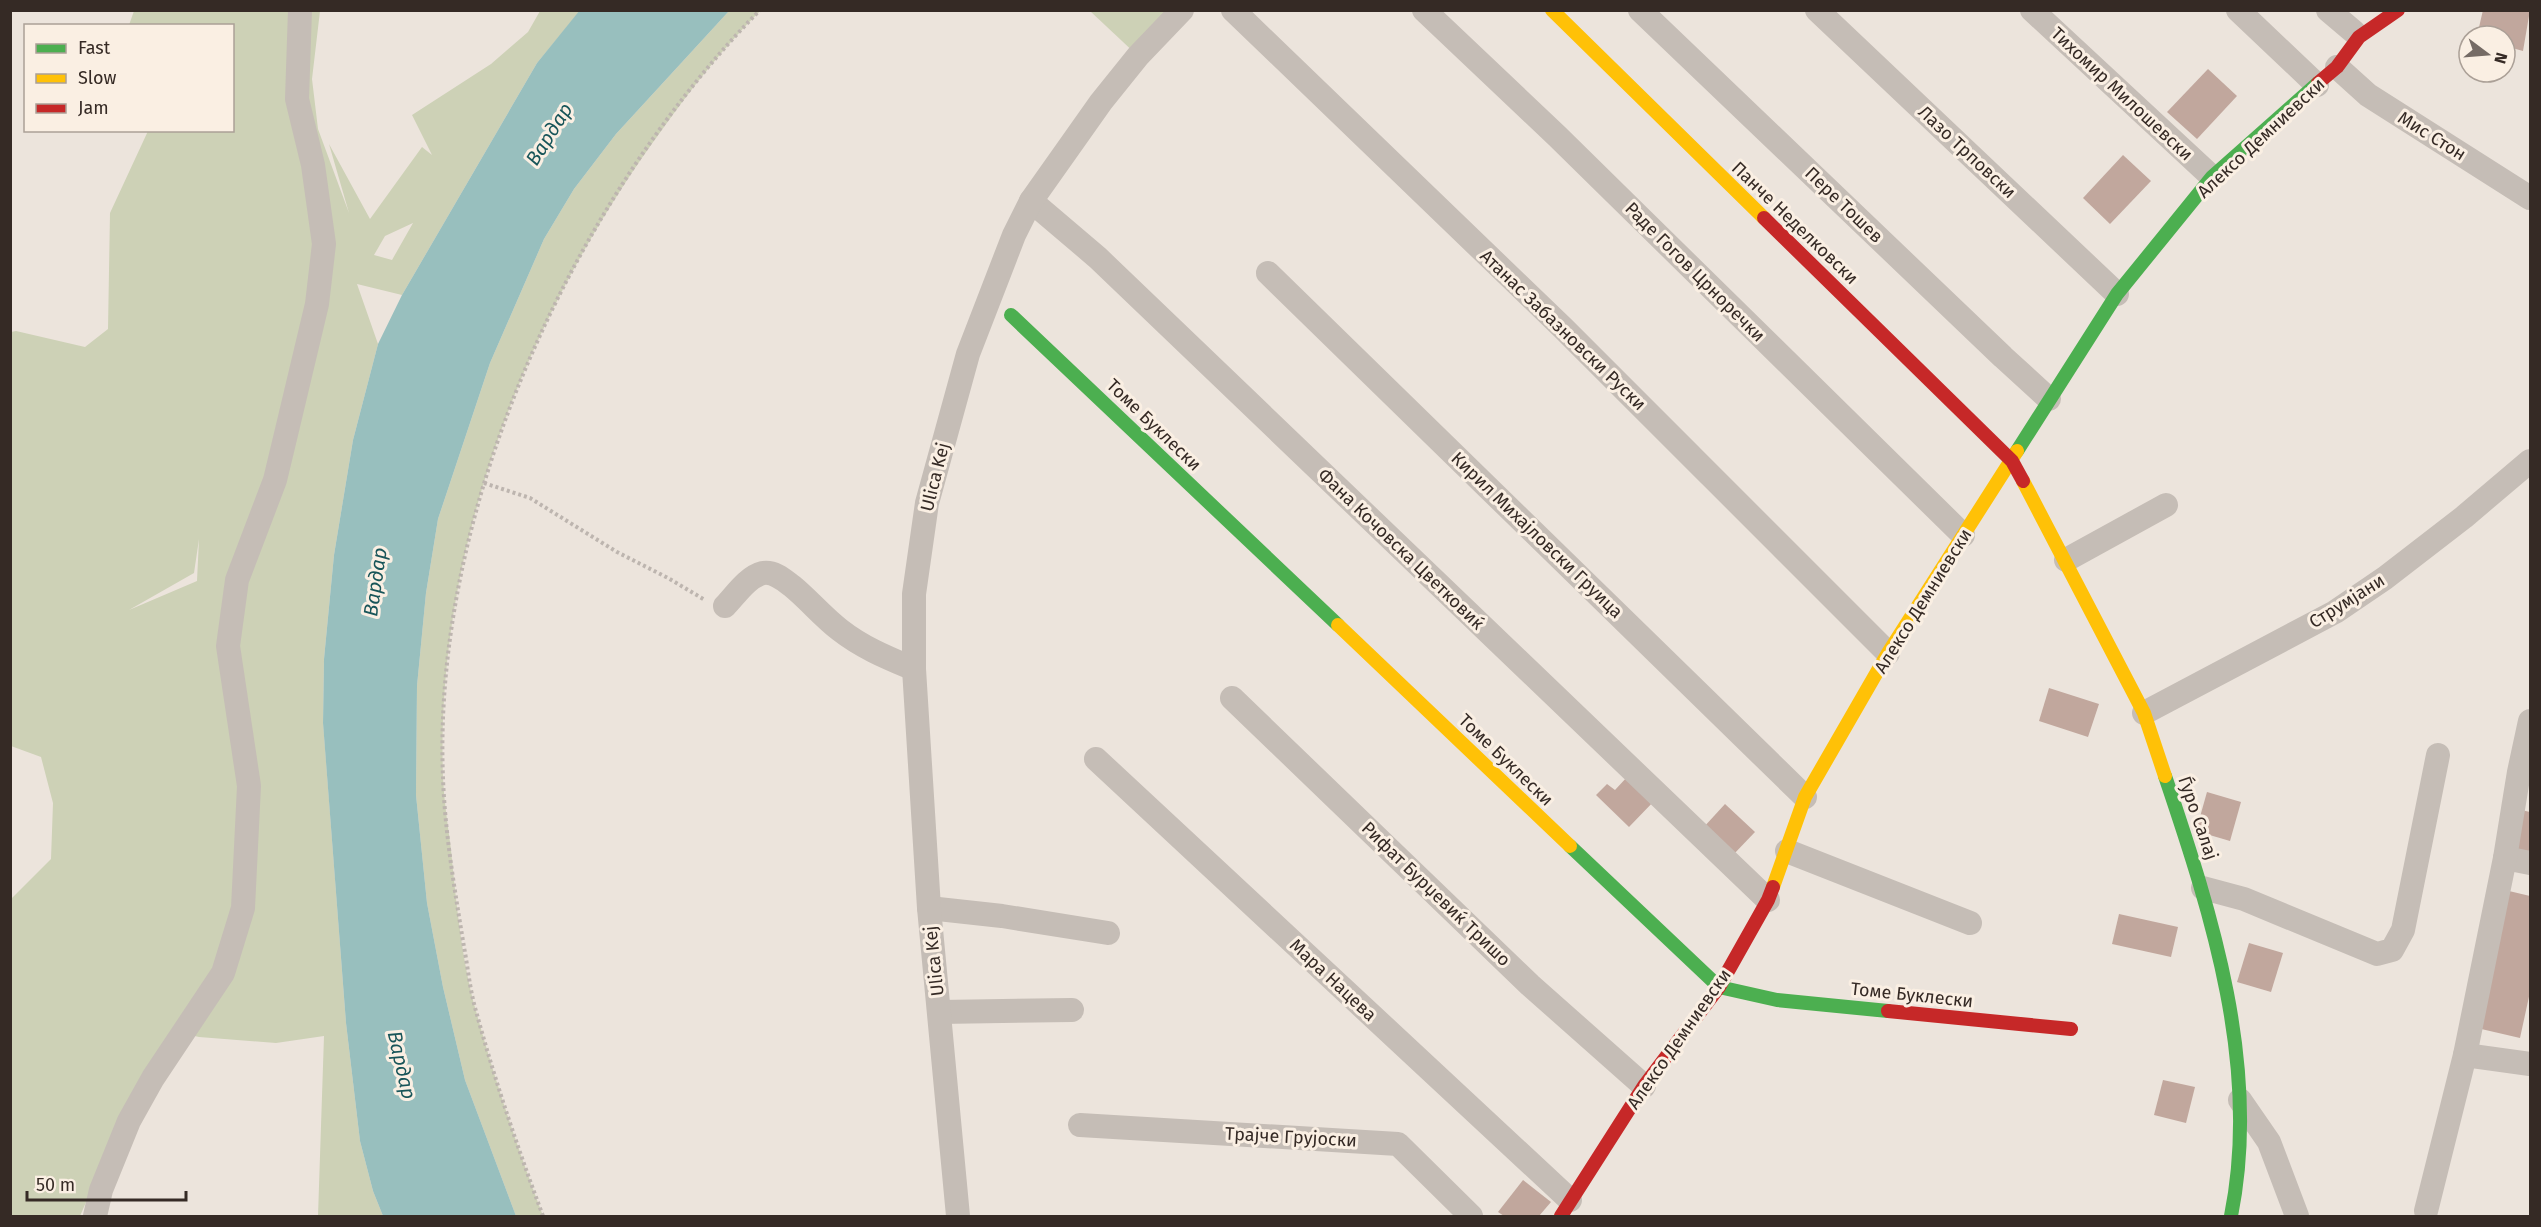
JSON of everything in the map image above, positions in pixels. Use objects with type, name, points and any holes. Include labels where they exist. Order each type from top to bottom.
[{"type":"street","points":[[95,1216],[101,1190],[129,1121],[153,1078],[223,973],[243,908],[249,786],[228,645],[237,580],[275,480],[285,440],[317,304],[324,243],[314,165],[297,99],[300,10]]},
{"type":"street","name":"Ulica Kej","points":[[958,1216],[929,908],[914,669],[914,594],[927,503],[968,354],[1014,235],[1032,201],[1101,102],[1137,56],[1182,10]]},
{"type":"street","name":"Атанас Забазновски Руски","points":[[1233,10],[1563,328],[1888,652]]},
{"type":"street","name":"Раде Гогов Црноречки","points":[[1424,10],[1557,136],[1963,536]]},
{"type":"street","name":"Панче Неделковски","points":[[1552,10],[2012,461]]},
{"type":"street","name":"Пере Тошев","points":[[1641,10],[2049,399]]},
{"type":"street","name":"Лазо Трповски","points":[[1817,10],[2117,294]]},
{"type":"street","name":"Тихомир Милошевски","points":[[2032,10],[2212,177]]},
{"type":"street","points":[[2238,10],[2317,86]]},
{"type":"street","points":[[2328,10],[2357,27]]},
{"type":"street","name":"Алексо Демниевски","points":[[1565,1208],[1644,1086],[1719,987],[1768,900],[1805,797],[1888,652],[2117,294],[2212,177],[2337,67],[2357,27],[2398,10]]},
{"type":"street","name":"Мис Стон","points":[[2337,67],[2368,95],[2530,198]]},
{"type":"street","name":"Фана Кочовска Цветковиќ","points":[[1032,201],[1098,258],[1768,900]]},
{"type":"street","name":"Кирил Михајловски Груица","points":[[1268,273],[1805,797]]},
{"type":"street","name":"Томе Буклески","points":[[1011,315],[1719,987],[1777,1000],[2071,1029]]},
{"type":"street","name":"Ѓуро Салај","points":[[2012,461],[2066,560],[2144,713],[2203,888],[2233,1023],[2240,1100],[2239,1177],[2231,1216]]},
{"type":"street","name":"Струмјани","points":[[2144,713],[2335,612],[2385,578],[2464,517],[2530,461]]},
{"type":"street","points":[[2066,560],[2166,504]]},
{"type":"street","points":[[717,605],[763,573],[776,575],[854,640],[887,658],[914,669]]},
{"type":"street","name":"Рифат Бурџевиќ Тришо","points":[[1232,698],[1530,985],[1644,1086]]},
{"type":"street","points":[[2426,1211],[2465,1055],[2505,858],[2525,773],[2530,721]]},
{"type":"street","points":[[2203,888],[2244,899],[2377,954],[2392,950],[2403,930],[2438,755]]},
{"type":"street","name":"Мара Нацева","points":[[1096,759],[1565,1208]]},
{"type":"street","points":[[1786,851],[1970,923]]},
{"type":"street","points":[[2505,858],[2530,863]]},
{"type":"street","points":[[929,908],[1002,916],[1108,933]]},
{"type":"street","points":[[940,1012],[1071,1010]]},
{"type":"street","points":[[2465,1055],[2530,1064]]},
{"type":"street","points":[[2240,1100],[2269,1142],[2297,1216]]},
{"type":"street","name":"Трајче Грујоски","points":[[1080,1125],[1398,1144],[1471,1216]]},
{"type":"path","points":[[543,1216],[521,1156],[475,1008],[456,899],[443,782],[443,708],[450,639],[471,530],[484,483],[508,411],[537,342],[573,270],[636,164],[688,94],[760,10]]},
{"type":"path","points":[[484,483],[530,498],[617,552],[717,605]]},
{"type":"green space","points":[[134,11],[320,11],[312,79],[318,129],[349,213],[329,144],[370,219],[422,147],[432,155],[412,115],[491,64],[528,32],[540,11],[580,11],[537,63],[402,295],[357,284],[378,344],[353,440],[334,555],[324,659],[323,722],[346,1023],[360,1141],[373,1191],[383,1216],[318,1216],[324,1036],[276,1043],[199,1037],[173,1031],[114,1138],[80,1216],[11,1216],[11,899],[51,859],[53,803],[41,757],[11,746],[11,332],[16,331],[85,347],[108,329],[110,213],[148,132],[234,132],[234,24],[129,24]],"holes":[[[413,223],[392,260],[374,255],[385,236]],[[199,539],[197,581],[129,610],[194,573]]]},
{"type":"green space","points":[[729,11],[760,11],[734,38],[698,82],[615,199],[571,274],[532,353],[500,435],[474,519],[455,604],[445,691],[444,796],[460,931],[471,992],[499,1089],[543,1216],[516,1216],[465,1080],[443,987],[427,903],[416,795],[417,686],[426,593],[438,519],[490,363],[544,239],[574,189],[616,134]]},
{"type":"green space","points":[[1090,11],[1182,11],[1138,56]]},
{"type":"water","name":"Вардар","points":[[580,10],[729,11],[616,134],[574,189],[544,239],[490,363],[438,519],[426,593],[417,686],[416,795],[427,903],[443,987],[465,1080],[516,1216],[383,1216],[373,1191],[360,1141],[346,1023],[323,723],[324,659],[334,555],[353,440],[378,344],[402,295],[537,63]]},
{"type":"building","points":[[2483,10],[2530,10],[2523,51],[2517,49],[2517,24],[2480,24]]},
{"type":"building","points":[[2208,69],[2237,96],[2197,139],[2167,112]]},
{"type":"building","points":[[2123,155],[2151,181],[2110,224],[2083,198]]},
{"type":"building","points":[[2049,688],[2099,704],[2088,737],[2039,721]]},
{"type":"building","points":[[1628,776],[1656,799],[1629,827],[1596,795],[1607,784],[1615,790]]},
{"type":"building","points":[[2207,792],[2241,802],[2230,841],[2196,831]]},
{"type":"building","points":[[1725,804],[1755,832],[1732,856],[1703,828]]},
{"type":"building","points":[[2521,810],[2530,812],[2530,854],[2514,851]]},
{"type":"building","points":[[2509,891],[2530,896],[2530,992],[2520,1038],[2477,1028]]},
{"type":"building","points":[[2119,914],[2178,927],[2171,957],[2112,944]]},
{"type":"building","points":[[2249,943],[2283,953],[2271,992],[2237,982]]},
{"type":"building","points":[[2163,1080],[2195,1087],[2186,1123],[2154,1115]]},
{"type":"building","points":[[1523,1180],[1551,1202],[1539,1216],[1504,1216],[1498,1212]]},
{"type":"traffic: fast","points":[[2017,451],[2117,294],[2212,177],[2318,83]]},
{"type":"traffic: fast","points":[[1011,315],[1338,625]]},
{"type":"traffic: fast","points":[[2165,776],[2214,937],[2227,993],[2236,1048],[2240,1104],[2239,1160],[2231,1216]]},
{"type":"traffic: fast","points":[[1570,846],[1719,987],[1777,1000],[1888,1011]]},
{"type":"traffic: slow","points":[[1552,10],[1764,218]]},
{"type":"traffic: slow","points":[[1773,887],[1805,797],[1888,653],[2017,451]]},
{"type":"traffic: slow","points":[[2023,481],[2144,713],[2165,776]]},
{"type":"traffic: slow","points":[[1338,625],[1570,846]]},
{"type":"traffic: jam","points":[[2318,83],[2337,67],[2359,37],[2398,10]]},
{"type":"traffic: jam","points":[[1764,218],[2012,461],[2023,481]]},
{"type":"traffic: jam","points":[[1561,1216],[1644,1086],[1719,987],[1773,887]]},
{"type":"traffic: jam","points":[[1888,1011],[2071,1029]]}]
